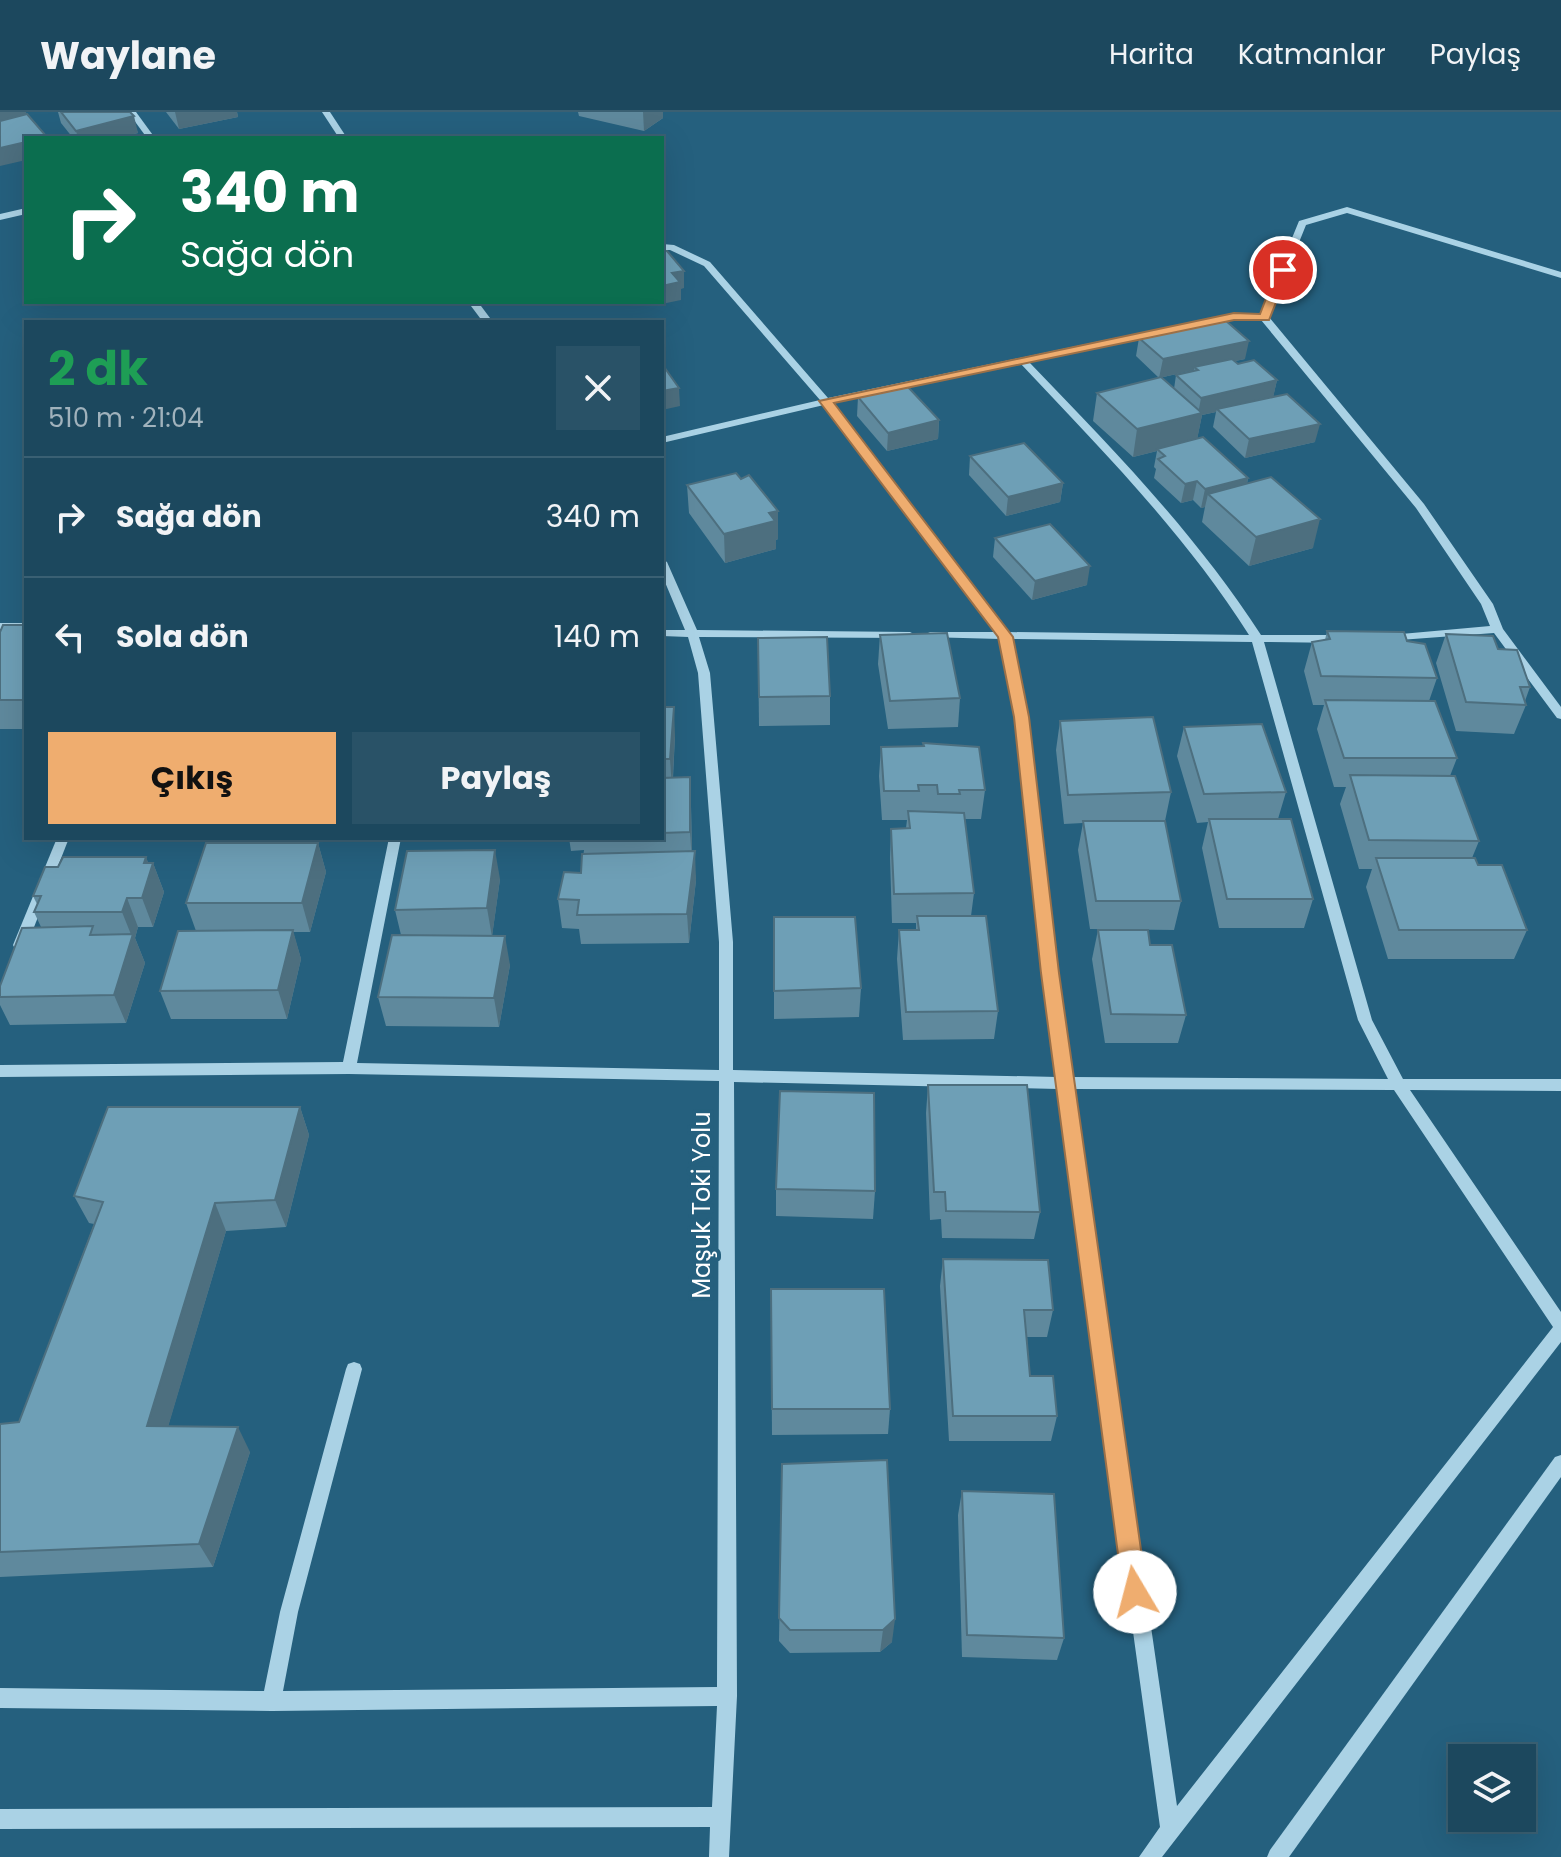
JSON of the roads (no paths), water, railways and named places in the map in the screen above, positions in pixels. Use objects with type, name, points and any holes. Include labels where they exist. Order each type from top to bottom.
[{"type":"street","points":[[132,112],[150,136]]},
{"type":"street","points":[[326,112],[342,136]]},
{"type":"street","points":[[1264,317],[1302,223],[1347,210],[1561,275]]},
{"type":"street","points":[[0,217],[24,211]]},
{"type":"street","points":[[664,247],[671,247],[707,264],[826,401],[1005,637],[1021,717],[1065,1083],[1170,1830]]},
{"type":"street","points":[[664,440],[826,401],[1234,316],[1264,317],[1420,506],[1487,604],[1497,629],[1561,715]]},
{"type":"street","points":[[1022,360],[1136,482],[1227,587],[1257,638],[1365,1020],[1398,1084],[1561,1328],[1149,1857]]},
{"type":"street","name":"Maşuk Toki Yolu","points":[[664,567],[692,632],[704,673],[725,926],[727,1696],[719,1857]]},
{"type":"street","points":[[0,626],[24,626]]},
{"type":"street","points":[[1380,639],[1497,629]]},
{"type":"street","points":[[664,633],[1349,639]]},
{"type":"street","points":[[11,965],[62,840]]},
{"type":"street","points":[[349,1068],[395,840]]},
{"type":"street","points":[[0,1071],[349,1068],[1065,1083],[1561,1085]]},
{"type":"street","points":[[272,1701],[289,1612],[354,1369]]},
{"type":"street","points":[[1277,1857],[1561,1463]]},
{"type":"street","points":[[0,1698],[272,1701],[727,1696]]},
{"type":"street","points":[[0,1819],[720,1817]]}]
